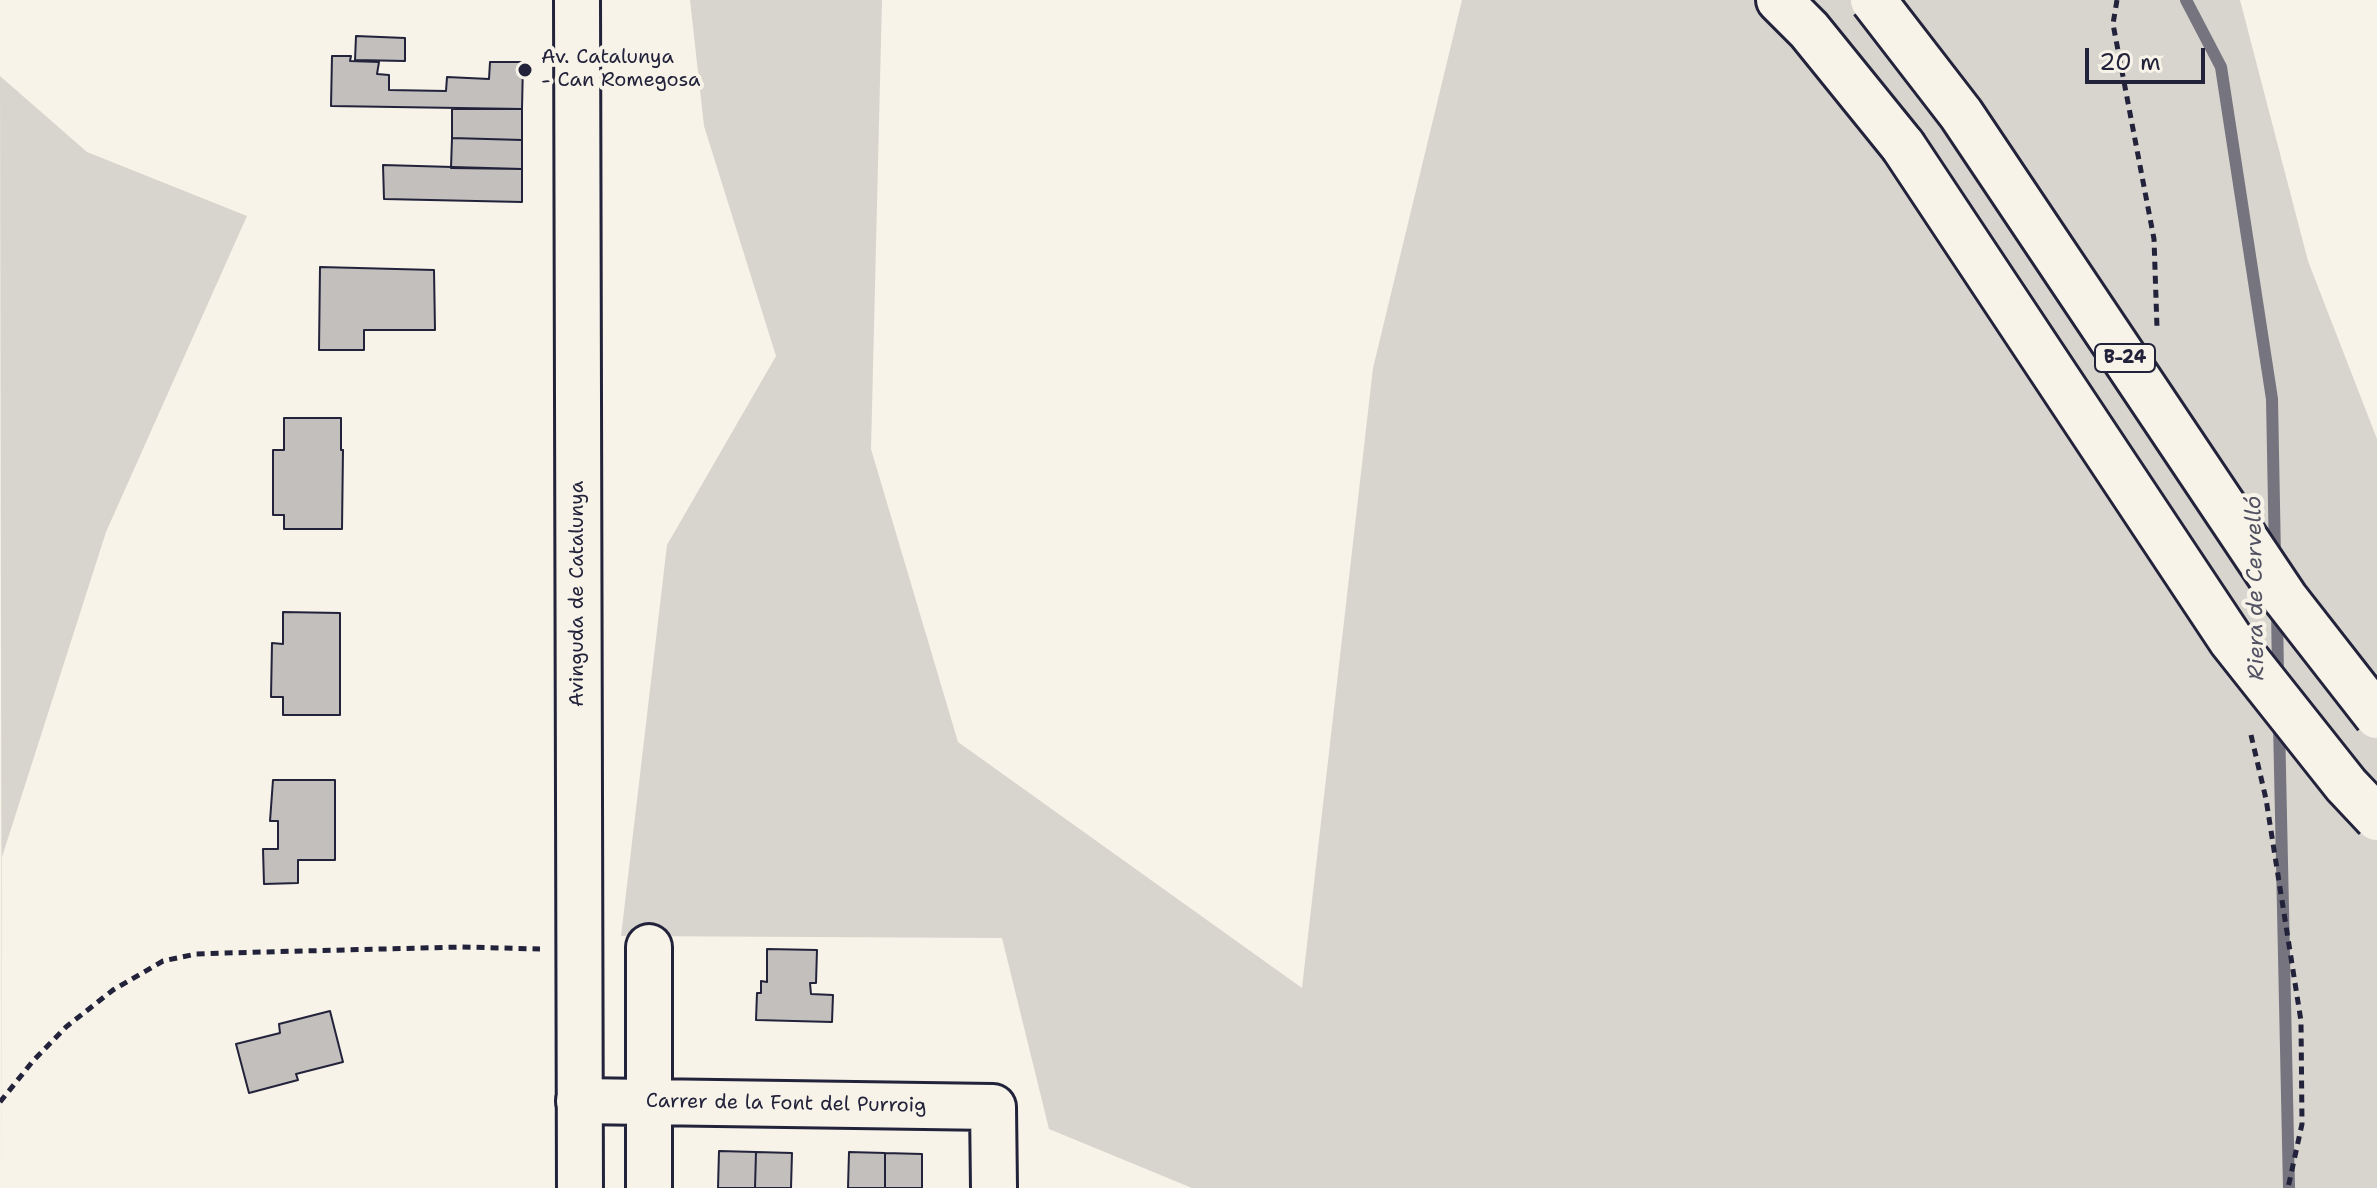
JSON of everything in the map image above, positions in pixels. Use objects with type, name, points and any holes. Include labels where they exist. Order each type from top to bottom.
[{"type":"main road","name":"Avinguda de Catalunya","points":[[577,0],[580,1188]]},
{"type":"main road","name":"B-24","points":[[1873,0],[1961,114],[2285,598],[2377,716]]},
{"type":"main road","points":[[1794,15],[1903,146],[2231,640],[2346,785],[2377,818]]},
{"type":"main road","points":[[649,947],[649,1188]]},
{"type":"main road","name":"Carrer de la Font del Purroig","points":[[579,1101],[993,1107],[994,1188]]},
{"type":"path","points":[[0,1102],[66,1027],[113,990],[163,961],[196,954],[256,952],[462,947],[578,950]]},
{"type":"shaded area","points":[[690,0],[882,0],[871,449],[958,742],[1302,988],[1373,368],[1462,0],[2240,0],[2308,261],[2377,439],[2377,1188],[1192,1188],[1049,1129],[1002,938],[621,936],[667,545],[776,356],[704,126]]},
{"type":"shaded area","points":[[0,76],[87,152],[247,216],[106,532],[2,857],[2,1188]]},
{"type":"building","points":[[356,36],[405,38],[405,61],[355,60]]},
{"type":"building","points":[[332,56],[351,56],[350,61],[379,62],[377,74],[389,75],[389,90],[446,91],[447,77],[489,79],[490,62],[523,62],[522,109],[331,106]]},
{"type":"building","points":[[452,109],[522,109],[522,140],[452,138]]},
{"type":"building","points":[[452,138],[522,140],[522,169],[451,168]]},
{"type":"building","points":[[383,165],[522,169],[522,202],[384,199]]},
{"type":"building","points":[[320,267],[434,270],[435,330],[364,330],[364,350],[319,350]]},
{"type":"building","points":[[284,418],[341,418],[342,529],[284,529],[284,515],[273,515],[273,450],[284,450]]},
{"type":"building","points":[[283,612],[340,613],[340,715],[283,715],[283,697],[271,697],[272,643],[283,644]]},
{"type":"building","points":[[273,780],[335,780],[335,860],[298,860],[298,883],[264,884],[263,849],[278,849],[278,821],[270,821]]},
{"type":"building","points":[[767,949],[817,950],[816,983],[810,983],[811,994],[833,995],[832,1022],[756,1020],[757,993],[761,993],[761,981],[767,982]]},
{"type":"building","points":[[330,1011],[343,1062],[296,1074],[298,1080],[249,1093],[236,1044],[280,1033],[279,1024]]},
{"type":"building","points":[[719,1151],[756,1152],[755,1188],[718,1188]]},
{"type":"building","points":[[756,1152],[792,1153],[791,1188],[755,1188]]},
{"type":"building","points":[[849,1152],[885,1153],[885,1188],[848,1188]]},
{"type":"building","points":[[885,1153],[922,1154],[922,1188],[885,1188]]},
{"type":"waterway","name":"Riera de Cervelló","points":[[2186,0],[2221,67],[2272,399],[2275,557]]},
{"type":"waterway","name":"Riera de Cervelló","points":[[2277,607],[2278,677]]},
{"type":"waterway","name":"Riera de Cervelló","points":[[2279,723],[2289,1188]]},
{"type":"place","name":"Av. Catalunya - Can Romegosa","points":[[525,70]]}]
